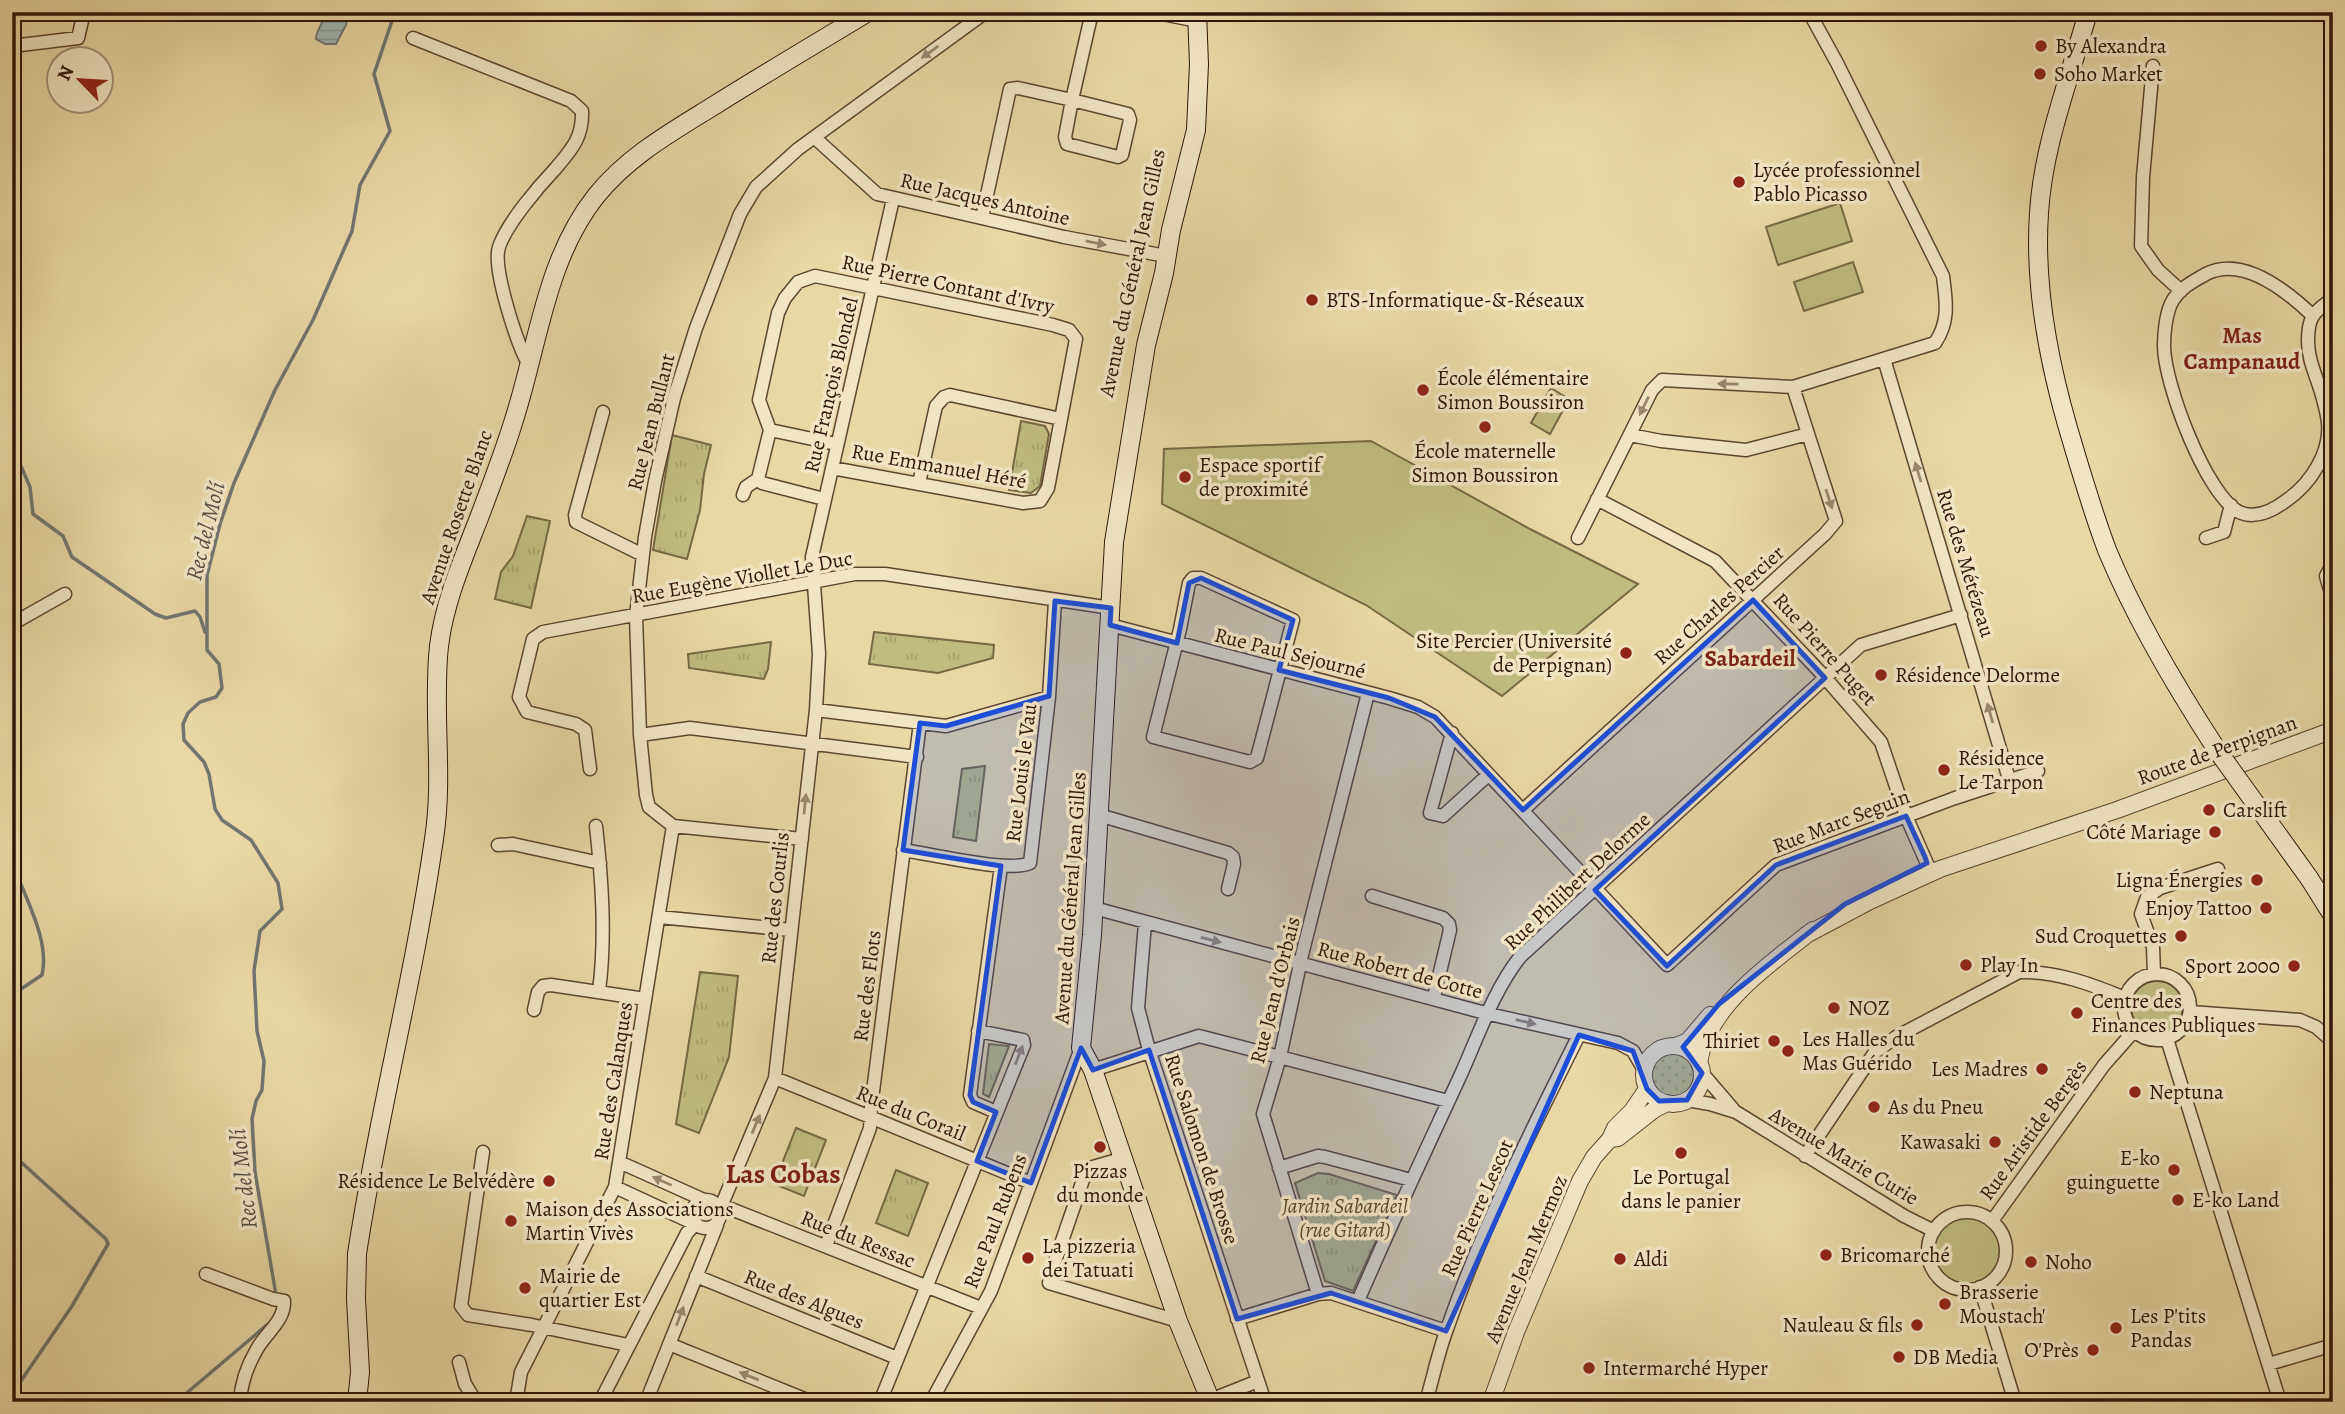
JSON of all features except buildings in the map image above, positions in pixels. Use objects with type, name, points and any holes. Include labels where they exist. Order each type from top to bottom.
[{"type":"main road","name":"Avenue Rosette Blanc","points":[[357,1402],[360,1372],[356,1299],[357,1254],[419,934],[435,835],[438,803],[435,709],[441,632],[450,596],[514,420],[557,267],[567,243],[590,204],[615,175],[645,150],[868,12]]},
{"type":"main road","points":[[2088,12],[2062,97],[2045,166],[2039,212],[2038,272],[2046,340],[2058,396],[2078,465],[2108,551],[2179,691],[2333,895]]},
{"type":"main road","points":[[2100,12],[2077,82],[2055,170],[2048,217],[2054,327],[2073,406],[2110,528],[2153,623],[2223,748]]},
{"type":"main road","name":"Avenue du Général Jean Gilles","points":[[1192,16],[1199,64],[1196,130],[1161,256],[1164,273],[1140,374],[1114,542],[1094,908],[1081,1048],[1093,1070],[1178,1321],[1211,1401]]},
{"type":"main road","points":[[2245,779],[2333,916]]},
{"type":"street","points":[[12,46],[78,38],[84,12]]},
{"type":"street","name":"Rue Jean Bullant","points":[[673,826],[649,807],[646,795],[640,734],[636,616],[655,481],[674,398],[696,328],[740,214],[756,187],[768,174],[844,114],[986,12]]},
{"type":"street","points":[[982,218],[1010,89],[1018,88],[1072,100],[1128,114],[1130,120],[1122,155],[1118,157],[1067,144],[1065,137],[1072,100],[1092,12]]},
{"type":"street","points":[[1152,12],[1192,16]]},
{"type":"street","points":[[1578,538],[1652,390],[1662,380],[1793,387],[1935,343],[1943,331],[1947,314],[1943,276],[1809,12]]},
{"type":"street","points":[[412,38],[571,101],[582,111],[582,125],[573,150],[516,218],[499,247],[498,275],[518,345],[529,365]]},
{"type":"street","points":[[2153,66],[2143,177],[2141,246],[2158,270],[2181,291]]},
{"type":"street","name":"Rue Jacques Antoine","points":[[815,138],[877,194],[1161,256]]},
{"type":"street","name":"Rue François Blondel","points":[[813,580],[812,557],[824,499],[893,199]]},
{"type":"street","points":[[2313,316],[2290,294],[2258,275],[2232,269],[2214,270],[2187,284],[2173,299],[2164,347],[2171,383],[2186,431],[2201,464],[2225,501],[2238,512],[2251,515],[2268,512],[2301,489],[2313,475],[2323,454],[2329,426],[2308,354],[2308,333],[2313,316],[2333,298]]},
{"type":"street","name":"Rue Pierre Contant d'Ivry","points":[[770,430],[759,400],[778,313],[785,298],[798,282],[815,276],[874,286],[1069,330],[1077,344],[1048,488],[1040,501]]},
{"type":"street","name":"Rue des Métézeau","points":[[1884,359],[2009,779]]},
{"type":"street","name":"Rue Charles Percier","points":[[1523,810],[1836,521],[1793,387]]},
{"type":"street","points":[[919,483],[936,406],[944,397],[950,395],[1061,419]]},
{"type":"street","points":[[603,412],[575,515],[576,522],[643,555]]},
{"type":"street","points":[[743,495],[746,487],[758,479],[770,430],[836,444]]},
{"type":"street","points":[[1630,435],[1745,450],[1808,434]]},
{"type":"street","name":"Rue Emmanuel Héré","points":[[832,468],[1023,502],[1040,501]]},
{"type":"street","points":[[758,479],[762,483],[824,499]]},
{"type":"street","name":"Rue Pierre Puget","points":[[1598,499],[1715,561],[1825,678],[1881,742],[1906,816],[1930,865]]},
{"type":"street","points":[[2206,538],[2224,532],[2231,505]]},
{"type":"street","points":[[2333,563],[2326,576],[2333,600]]},
{"type":"street","name":"Rue Eugène Viollet Le Duc","points":[[590,769],[585,730],[576,724],[527,712],[519,698],[533,639],[543,632],[813,580],[885,574],[1055,601],[1111,617]]},
{"type":"street","points":[[1193,578],[1201,578],[1293,620],[1257,758],[1250,762],[1153,737],[1177,643],[1189,583],[1193,578]]},
{"type":"street","name":"Rue des Courlis","points":[[720,1209],[775,1078],[817,710],[819,654],[813,580]]},
{"type":"street","points":[[12,624],[65,594]]},
{"type":"street","name":"Rue Louis le Vau","points":[[903,850],[1001,866],[1022,867],[1030,863],[1049,696],[1055,601]]},
{"type":"street","name":"Rue Philibert Delorme","points":[[1357,1301],[1489,1014],[1511,968],[1520,957],[1861,645],[1961,614]]},
{"type":"street","name":"Rue Paul Sejourné","points":[[1111,617],[1177,643],[1418,707],[1435,717],[1452,733],[1595,890]]},
{"type":"street","name":"Rue Jean d'Orbais","points":[[1318,1294],[1263,1114],[1280,1057],[1368,693]]},
{"type":"street","points":[[817,710],[946,726],[1049,696]]},
{"type":"street","name":"Rue des Flots","points":[[825,1246],[872,1118],[871,1107],[920,723]]},
{"type":"street","points":[[640,734],[690,728],[917,757]]},
{"type":"street","name":"Route de Perpignan","points":[[1930,865],[2117,810],[2333,730]]},
{"type":"street","points":[[1452,733],[1430,813],[1443,816],[1488,775]]},
{"type":"street","name":"Rue Marc Seguin","points":[[1595,890],[1667,965],[1776,865],[2009,779],[2038,771]]},
{"type":"street","points":[[1099,815],[1228,853],[1233,856],[1234,864],[1228,889]]},
{"type":"street","points":[[596,826],[600,863],[603,963],[599,991]]},
{"type":"street","points":[[673,826],[802,839]]},
{"type":"street","name":"Rue des Calanques","points":[[516,1402],[521,1372],[615,1187],[673,826]]},
{"type":"street","points":[[498,845],[513,845],[600,863]]},
{"type":"street","points":[[1806,935],[1930,865]]},
{"type":"street","points":[[1754,976],[1734,988],[1688,1041],[1659,1049],[1652,1055],[1644,1070],[1647,1089],[1659,1101],[1667,1104],[1687,1100],[1698,1088],[1701,1051],[1711,1029],[1754,976],[1775,957],[1845,904],[1930,865]]},
{"type":"street","points":[[996,1112],[973,1102],[970,1095],[1001,866]]},
{"type":"street","points":[[2154,974],[2153,947],[2141,914],[2147,897],[2160,887],[2218,869]]},
{"type":"street","points":[[1371,896],[1443,918],[1449,923],[1450,930],[1434,997]]},
{"type":"street","name":"Rue Robert de Cotte","points":[[1094,908],[1434,997],[1489,1014],[1618,1043],[1633,1051],[1644,1070]]},
{"type":"street","points":[[659,917],[791,930]]},
{"type":"street","name":"Rue Salomon de Brosse","points":[[1145,923],[1138,1008],[1149,1051],[1265,1402]]},
{"type":"street","points":[[1805,1156],[1875,1052],[1896,1037],[2019,972],[2040,971],[2095,985],[2125,998]]},
{"type":"street","points":[[2154,974],[2173,977],[2187,992],[2190,1012],[2183,1028],[2167,1039],[2150,1040],[2134,1031],[2125,1016],[2125,998],[2136,981],[2154,974]]},
{"type":"street","points":[[534,1010],[538,992],[543,986],[551,985],[645,999]]},
{"type":"street","points":[[2190,1012],[2300,1020],[2316,1027],[2333,1042]]},
{"type":"street","points":[[880,1402],[1024,1045],[1023,1040],[978,1031]]},
{"type":"street","name":"Rue Aristide Bergès","points":[[1992,1221],[2104,1065],[2134,1031]]},
{"type":"street","name":"Rue Pierre Lescot","points":[[1426,1402],[1446,1331],[1471,1268],[1527,1142],[1579,1035]]},
{"type":"street","points":[[1093,1070],[1199,1036],[1448,1101]]},
{"type":"street","points":[[2167,1039],[2280,1402]]},
{"type":"street","points":[[1676,1046],[1694,1055],[1700,1068]]},
{"type":"street","name":"Rue Paul Rubens","points":[[931,1402],[991,1291],[1081,1048]]},
{"type":"street","name":"Avenue Marie Curie","points":[[1700,1068],[1736,1112]]},
{"type":"street","name":"Rue du Corail","points":[[775,1078],[1031,1183]]},
{"type":"street","name":"Avenue Jean Mermoz","points":[[1491,1402],[1516,1332],[1580,1181],[1615,1128],[1632,1111],[1647,1089]]},
{"type":"street","name":"Avenue Marie Curie","points":[[1687,1100],[1736,1112],[1805,1156],[1934,1231]]},
{"type":"street","name":"Avenue Jean Mermoz","points":[[1610,1139],[1618,1138],[1655,1109],[1667,1104]]},
{"type":"street","points":[[483,1152],[461,1306],[468,1315],[628,1345]]},
{"type":"street","points":[[1279,1168],[1318,1156],[1411,1180]]},
{"type":"street","points":[[1044,1297],[1084,1177],[1093,1167],[1124,1158]]},
{"type":"street","points":[[619,1166],[626,1165],[714,1202],[720,1209],[720,1217],[646,1402]]},
{"type":"street","points":[[615,1187],[708,1229],[717,1224]]},
{"type":"street","points":[[695,1224],[692,1216],[694,1207],[705,1200]]},
{"type":"street","name":"Rue du Ressac","points":[[720,1209],[731,1209],[981,1308]]},
{"type":"street","points":[[1954,1214],[1980,1214],[1992,1221],[2004,1240],[2004,1263],[1990,1282],[1968,1290],[1945,1283],[1930,1265],[1929,1242],[1934,1231],[1942,1221],[1954,1214]]},
{"type":"street","points":[[605,1400],[628,1345],[687,1233],[695,1224]]},
{"type":"street","points":[[206,1274],[284,1301],[284,1308],[275,1325],[258,1346],[244,1374],[240,1402]]},
{"type":"street","name":"Rue des Algues","points":[[696,1276],[897,1358]]},
{"type":"street","points":[[1049,1283],[1178,1321]]},
{"type":"street","points":[[1980,1287],[2015,1402]]},
{"type":"street","points":[[1237,1319],[1318,1294],[1331,1293],[1446,1331]]},
{"type":"street","points":[[669,1344],[812,1402]]},
{"type":"street","points":[[2269,1364],[2333,1345]]},
{"type":"street","points":[[459,1362],[465,1384],[476,1402]]},
{"type":"street","points":[[1211,1401],[1258,1381]]},
{"type":"highlighted area","points":[[1201,578],[1293,620],[1279,670],[1389,698],[1435,717],[1523,810],[1753,600],[1825,678],[1595,890],[1667,966],[1776,865],[1906,816],[1927,863],[1845,904],[1719,1004],[1683,1047],[1702,1073],[1687,1100],[1659,1101],[1647,1089],[1633,1051],[1579,1035],[1446,1331],[1331,1293],[1237,1319],[1149,1050],[1093,1070],[1081,1048],[1031,1183],[977,1161],[996,1112],[973,1102],[970,1095],[1001,866],[903,850],[920,723],[946,726],[1049,696],[1055,601],[1111,608],[1110,625],[1177,643],[1189,583]]},
{"type":"green space","points":[[1840,203],[1852,241],[1778,265],[1766,227]]},
{"type":"green space","points":[[1853,262],[1863,292],[1804,311],[1794,282]]},
{"type":"green space","points":[[1551,388],[1569,399],[1550,434],[1531,423]]},
{"type":"green space","points":[[1021,421],[1045,426],[1049,434],[1040,486],[1031,493],[1009,490]]},
{"type":"green space","points":[[672,435],[711,445],[700,510],[687,559],[653,550]]},
{"type":"green space","points":[[1371,441],[1530,529],[1638,584],[1502,696],[1366,605],[1162,504],[1164,449]]},
{"type":"green space","points":[[527,516],[550,521],[531,608],[495,599],[501,572],[513,556]]},
{"type":"green space","points":[[874,632],[994,645],[993,658],[938,673],[869,664]]},
{"type":"green space","points":[[771,642],[764,679],[689,668],[688,654]]},
{"type":"green space","points":[[985,766],[976,841],[953,837],[962,769]]},
{"type":"green space","points":[[700,972],[738,976],[729,1057],[699,1133],[676,1124]]},
{"type":"green space","points":[[2157,981],[2176,988],[2183,1007],[2176,1026],[2157,1033],[2138,1026],[2131,1007],[2138,988]]},
{"type":"green space","points":[[989,1044],[1009,1046],[989,1097],[983,1094]]},
{"type":"green space","points":[[1672,1053],[1681,1054],[1688,1059],[1693,1066],[1693,1084],[1688,1091],[1681,1096],[1672,1097],[1663,1096],[1656,1091],[1651,1084],[1650,1075],[1651,1066],[1656,1059],[1663,1054]]},
{"type":"green space","points":[[796,1128],[826,1140],[804,1196],[774,1184]]},
{"type":"green space","points":[[896,1170],[928,1183],[908,1236],[876,1223]]},
{"type":"green space","name":"Jardin Sabardeil (rue Gitard)","points":[[1318,1173],[1397,1195],[1353,1291],[1325,1281],[1295,1183]]},
{"type":"green space","points":[[1967,1212],[1982,1215],[1994,1224],[2003,1236],[2006,1251],[2003,1266],[1994,1278],[1982,1287],[1967,1290],[1952,1287],[1940,1278],[1931,1266],[1928,1251],[1931,1236],[1940,1224],[1952,1215]]},
{"type":"water","points":[[324,12],[349,12],[346,25],[336,44],[325,44],[316,39]]},
{"type":"waterway","name":"Rec del Molí","points":[[276,1295],[255,1172],[252,1119],[262,1090],[264,1061],[257,1031],[254,971],[260,931],[282,909],[278,883],[251,840],[222,820],[215,809],[209,774],[204,762],[184,740],[183,724],[188,713],[200,702],[216,697],[222,688],[219,664],[207,650],[207,575],[234,483],[275,390],[313,320],[352,231],[360,185],[390,131],[374,74],[395,12]]},
{"type":"waterway","points":[[12,435],[17,457],[30,487],[33,514],[63,536],[72,557],[155,614],[166,618],[195,611],[205,632]]},
{"type":"waterway","points":[[12,885],[20,882],[38,927],[44,963],[42,975],[12,995]]},
{"type":"waterway","points":[[12,1154],[106,1239],[108,1244],[72,1306],[12,1394]]},
{"type":"waterway","name":"Rec del Molí","points":[[176,1402],[268,1324]]},
{"type":"place","name":"By Alexandra","points":[[2041,46]]},
{"type":"place","name":"Soho Market","points":[[2040,74]]},
{"type":"place","name":"Lycée professionnel Pablo Picasso","points":[[1739,182]]},
{"type":"place","name":"BTS-Informatique-&-Réseaux","points":[[1312,300]]},
{"type":"place","name":"École élémentaire Simon Boussiron","points":[[1423,390]]},
{"type":"place","name":"École maternelle Simon Boussiron","points":[[1485,427]]},
{"type":"place","name":"Espace sportif de proximité","points":[[1185,477]]},
{"type":"place","name":"Site Percier (Université de Perpignan)","points":[[1626,653]]},
{"type":"place","name":"Résidence Delorme","points":[[1881,675]]},
{"type":"place","name":"Résidence Le Tarpon","points":[[1944,770]]},
{"type":"place","name":"Carslift","points":[[2209,810]]},
{"type":"place","name":"Côté Mariage","points":[[2215,832]]},
{"type":"place","name":"Ligna Énergies","points":[[2257,880]]},
{"type":"place","name":"Enjoy Tattoo","points":[[2266,908]]},
{"type":"place","name":"Sud Croquettes","points":[[2181,936]]},
{"type":"place","name":"Play In","points":[[1966,965]]},
{"type":"place","name":"Sport 2000","points":[[2294,966]]},
{"type":"place","name":"NOZ","points":[[1834,1008]]},
{"type":"place","name":"Centre des Finances Publiques","points":[[2077,1013]]},
{"type":"place","name":"Thiriet","points":[[1774,1041]]},
{"type":"place","name":"Les Halles du Mas Guérido","points":[[1788,1051]]},
{"type":"place","name":"Les Madres","points":[[2042,1069]]},
{"type":"place","name":"Neptuna","points":[[2135,1092]]},
{"type":"place","name":"As du Pneu","points":[[1874,1107]]},
{"type":"place","name":"Kawasaki","points":[[1995,1142]]},
{"type":"place","name":"Pizzas du monde","points":[[1100,1147]]},
{"type":"place","name":"Le Portugal dans le panier","points":[[1681,1153]]},
{"type":"place","name":"E-ko guinguette","points":[[2174,1170]]},
{"type":"place","name":"Résidence Le Belvédère","points":[[549,1181]]},
{"type":"place","name":"E-ko Land","points":[[2178,1200]]},
{"type":"place","name":"Maison des Associations Martin Vivès","points":[[511,1221]]},
{"type":"place","name":"Bricomarché","points":[[1826,1255]]},
{"type":"place","name":"La pizzeria dei Tatuati","points":[[1028,1258]]},
{"type":"place","name":"Aldi","points":[[1620,1259]]},
{"type":"place","name":"Noho","points":[[2031,1262]]},
{"type":"place","name":"Mairie de quartier Est","points":[[525,1288]]},
{"type":"place","name":"Brasserie Moustach'","points":[[1945,1304]]},
{"type":"place","name":"Nauleau & fils","points":[[1917,1325]]},
{"type":"place","name":"Les P'tits Pandas","points":[[2116,1328]]},
{"type":"place","name":"O'Près","points":[[2093,1350]]},
{"type":"place","name":"DB Media","points":[[1899,1357]]},
{"type":"place","name":"Intermarché Hyper","points":[[1589,1368]]},
{"type":"district","name":"Mas Campanaud","points":[[2242,348]]},
{"type":"district","name":"Sabardeil","points":[[1750,658]]},
{"type":"district","name":"Las Cobas","points":[[783,1173]]}]
